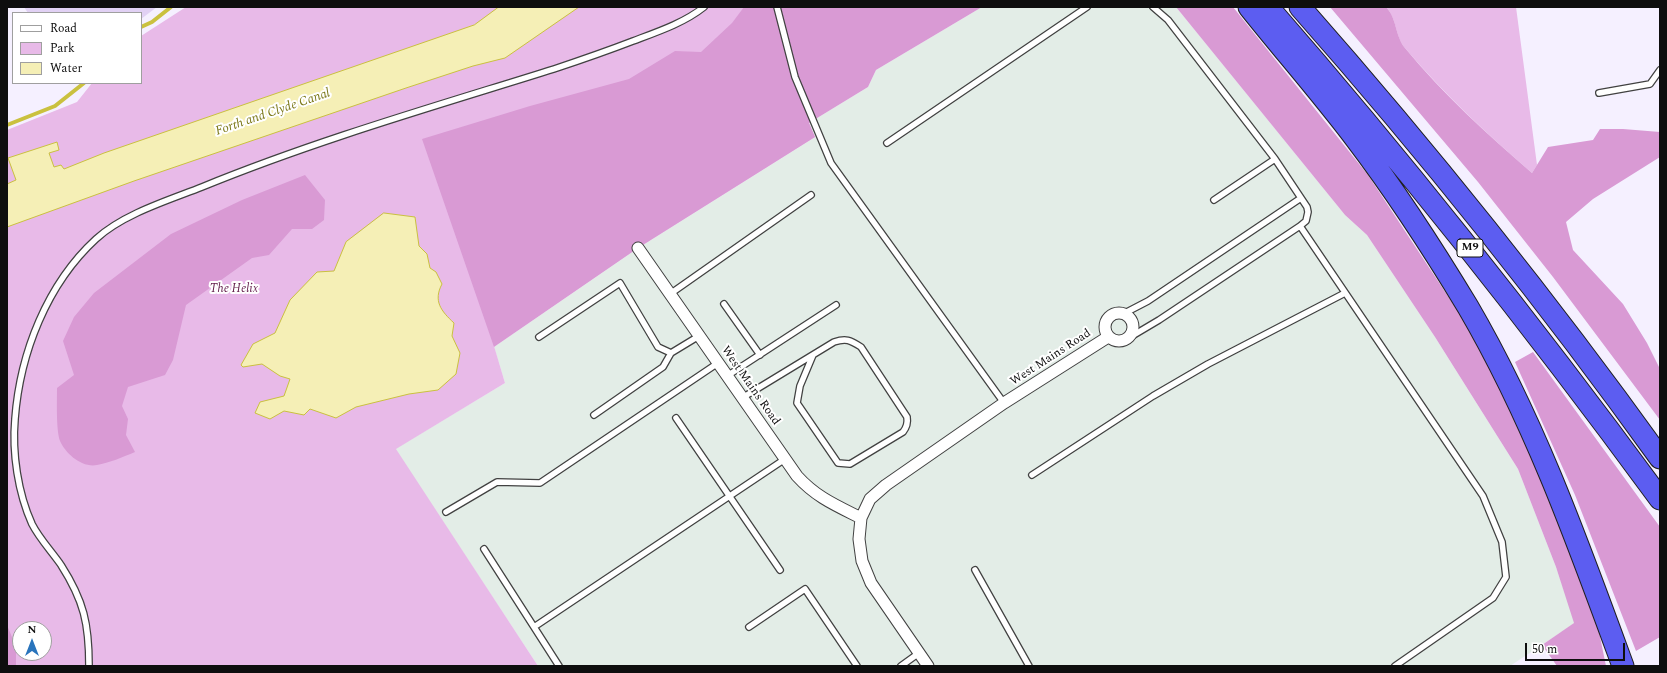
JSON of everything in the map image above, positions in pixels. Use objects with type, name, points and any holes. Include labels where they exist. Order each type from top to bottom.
[{"type":"highway","points":[[1249,7],[1331,107],[1389,183],[1429,244],[1468,309],[1520,406],[1548,468],[1623,666]]},
{"type":"highway","name":"M9","points":[[1268,7],[1392,152],[1479,260],[1566,372],[1660,499]]},
{"type":"highway","name":"M9","points":[[1300,7],[1471,211],[1567,334],[1660,458]]},
{"type":"street","name":"West Mains Road","points":[[638,248],[796,476],[810,490],[827,501],[861,518]]},
{"type":"street","points":[[1115,313],[1123,314],[1129,317],[1133,323],[1132,333],[1127,339],[1118,342],[1108,337],[1104,328],[1107,318],[1115,313]]},
{"type":"street","name":"West Mains Road","points":[[928,666],[871,583],[862,561],[859,539],[861,518],[870,500],[886,484],[1004,403],[1108,337]]},
{"type":"lane","points":[[89,666],[89,640],[84,610],[69,578],[33,525],[25,503],[18,473],[14,421],[22,367],[35,332],[49,302],[64,276],[93,242],[122,221],[161,203],[255,165],[322,142],[576,62],[655,33],[693,16],[704,7]]},
{"type":"lane","points":[[777,7],[795,77],[831,163],[1004,403]]},
{"type":"lane","points":[[887,143],[1087,7]]},
{"type":"lane","points":[[1127,339],[1159,320],[1300,226],[1306,221],[1308,212],[1301,198],[1275,159],[1168,20],[1153,7]]},
{"type":"lane","points":[[1599,93],[1650,84],[1660,70]]},
{"type":"lane","points":[[1214,200],[1275,159]]},
{"type":"lane","points":[[670,294],[811,195]]},
{"type":"lane","points":[[1123,314],[1148,301],[1301,198]]},
{"type":"lane","points":[[1300,226],[1483,496],[1502,542],[1506,577],[1494,598],[1395,666]]},
{"type":"lane","points":[[539,337],[620,282],[658,347],[671,353]]},
{"type":"lane","points":[[1032,475],[1147,400],[1201,368],[1345,293]]},
{"type":"lane","points":[[724,304],[760,354]]},
{"type":"lane","points":[[727,376],[836,306]]},
{"type":"lane","points":[[594,415],[663,367],[671,353],[699,336]]},
{"type":"lane","points":[[742,398],[834,342],[844,339],[850,340],[861,346],[907,416],[908,422],[906,429],[850,464],[838,463],[797,403],[800,386],[813,355]]},
{"type":"lane","points":[[446,512],[497,482],[540,483],[718,363]]},
{"type":"lane","points":[[676,418],[780,570]]},
{"type":"lane","points":[[534,627],[785,459]]},
{"type":"lane","points":[[484,548],[559,666]]},
{"type":"lane","points":[[975,570],[1029,666]]},
{"type":"lane","points":[[749,627],[805,589],[857,666]]},
{"type":"lane","points":[[901,666],[919,653]]},
{"type":"shaded area","points":[[24,7],[157,7],[142,18],[142,12],[27,12]]},
{"type":"shaded area","points":[[744,7],[982,7],[876,70],[868,87],[809,123],[815,137],[638,248],[494,347],[422,139],[530,106],[629,79],[675,51],[701,52],[732,23]]},
{"type":"shaded area","points":[[982,7],[1176,7],[1345,215],[1367,235],[1435,337],[1518,469],[1556,567],[1575,623],[1510,666],[538,666],[395,449],[505,383],[494,347],[638,248],[815,137],[809,123],[868,87],[876,70]]},
{"type":"shaded area","points":[[1176,7],[1233,7],[1368,175],[1469,328],[1528,441],[1596,617],[1606,666],[1557,666],[1542,645],[1574,623],[1556,567],[1518,469],[1435,337],[1367,235],[1345,215]]},
{"type":"shaded area","points":[[1330,7],[1386,7],[1390,11],[1399,38],[1405,48],[1466,113],[1532,173],[1548,147],[1593,140],[1600,129],[1660,132],[1660,157],[1593,199],[1566,222],[1573,250],[1623,304],[1647,343],[1660,369],[1660,420],[1553,277],[1478,182]]},
{"type":"shaded area","points":[[305,175],[325,200],[324,220],[312,229],[292,229],[269,255],[252,258],[186,305],[173,360],[165,375],[128,387],[122,406],[128,419],[126,435],[135,452],[97,465],[80,462],[70,455],[60,441],[58,430],[57,388],[74,375],[63,341],[74,317],[94,293],[171,234],[242,200]]},
{"type":"shaded area","points":[[1533,352],[1660,527],[1660,637],[1636,651],[1575,495],[1515,362]]},
{"type":"shaded area","points":[[7,625],[12,637],[12,661],[16,661],[16,666],[7,666]]},
{"type":"green space","name":"The Helix","points":[[186,7],[777,7],[812,121],[809,123],[815,137],[638,248],[494,346],[505,383],[396,449],[538,666],[7,666],[7,130],[77,102],[91,84],[142,84],[142,35]]},
{"type":"green space","points":[[1386,7],[1516,7],[1537,165],[1532,173],[1466,113],[1405,48],[1399,38],[1390,11]]},
{"type":"water","name":"Forth and Clyde Canal","points":[[499,7],[579,7],[505,58],[473,66],[406,88],[134,181],[7,227],[7,184],[16,180],[8,158],[57,142],[59,150],[49,153],[54,167],[61,165],[64,169],[104,153],[474,25]]},
{"type":"water","points":[[384,213],[415,217],[419,246],[427,254],[430,268],[436,272],[442,284],[439,290],[438,301],[442,310],[454,323],[452,336],[460,353],[456,374],[438,390],[409,394],[356,407],[336,418],[310,409],[304,415],[284,411],[270,419],[255,413],[260,402],[284,396],[290,379],[280,376],[262,364],[243,367],[241,365],[253,344],[275,333],[290,300],[317,272],[334,271],[346,242]]},
{"type":"waterway","points":[[142,27],[152,22],[171,7]]},
{"type":"waterway","points":[[7,125],[55,106],[83,84]]}]
